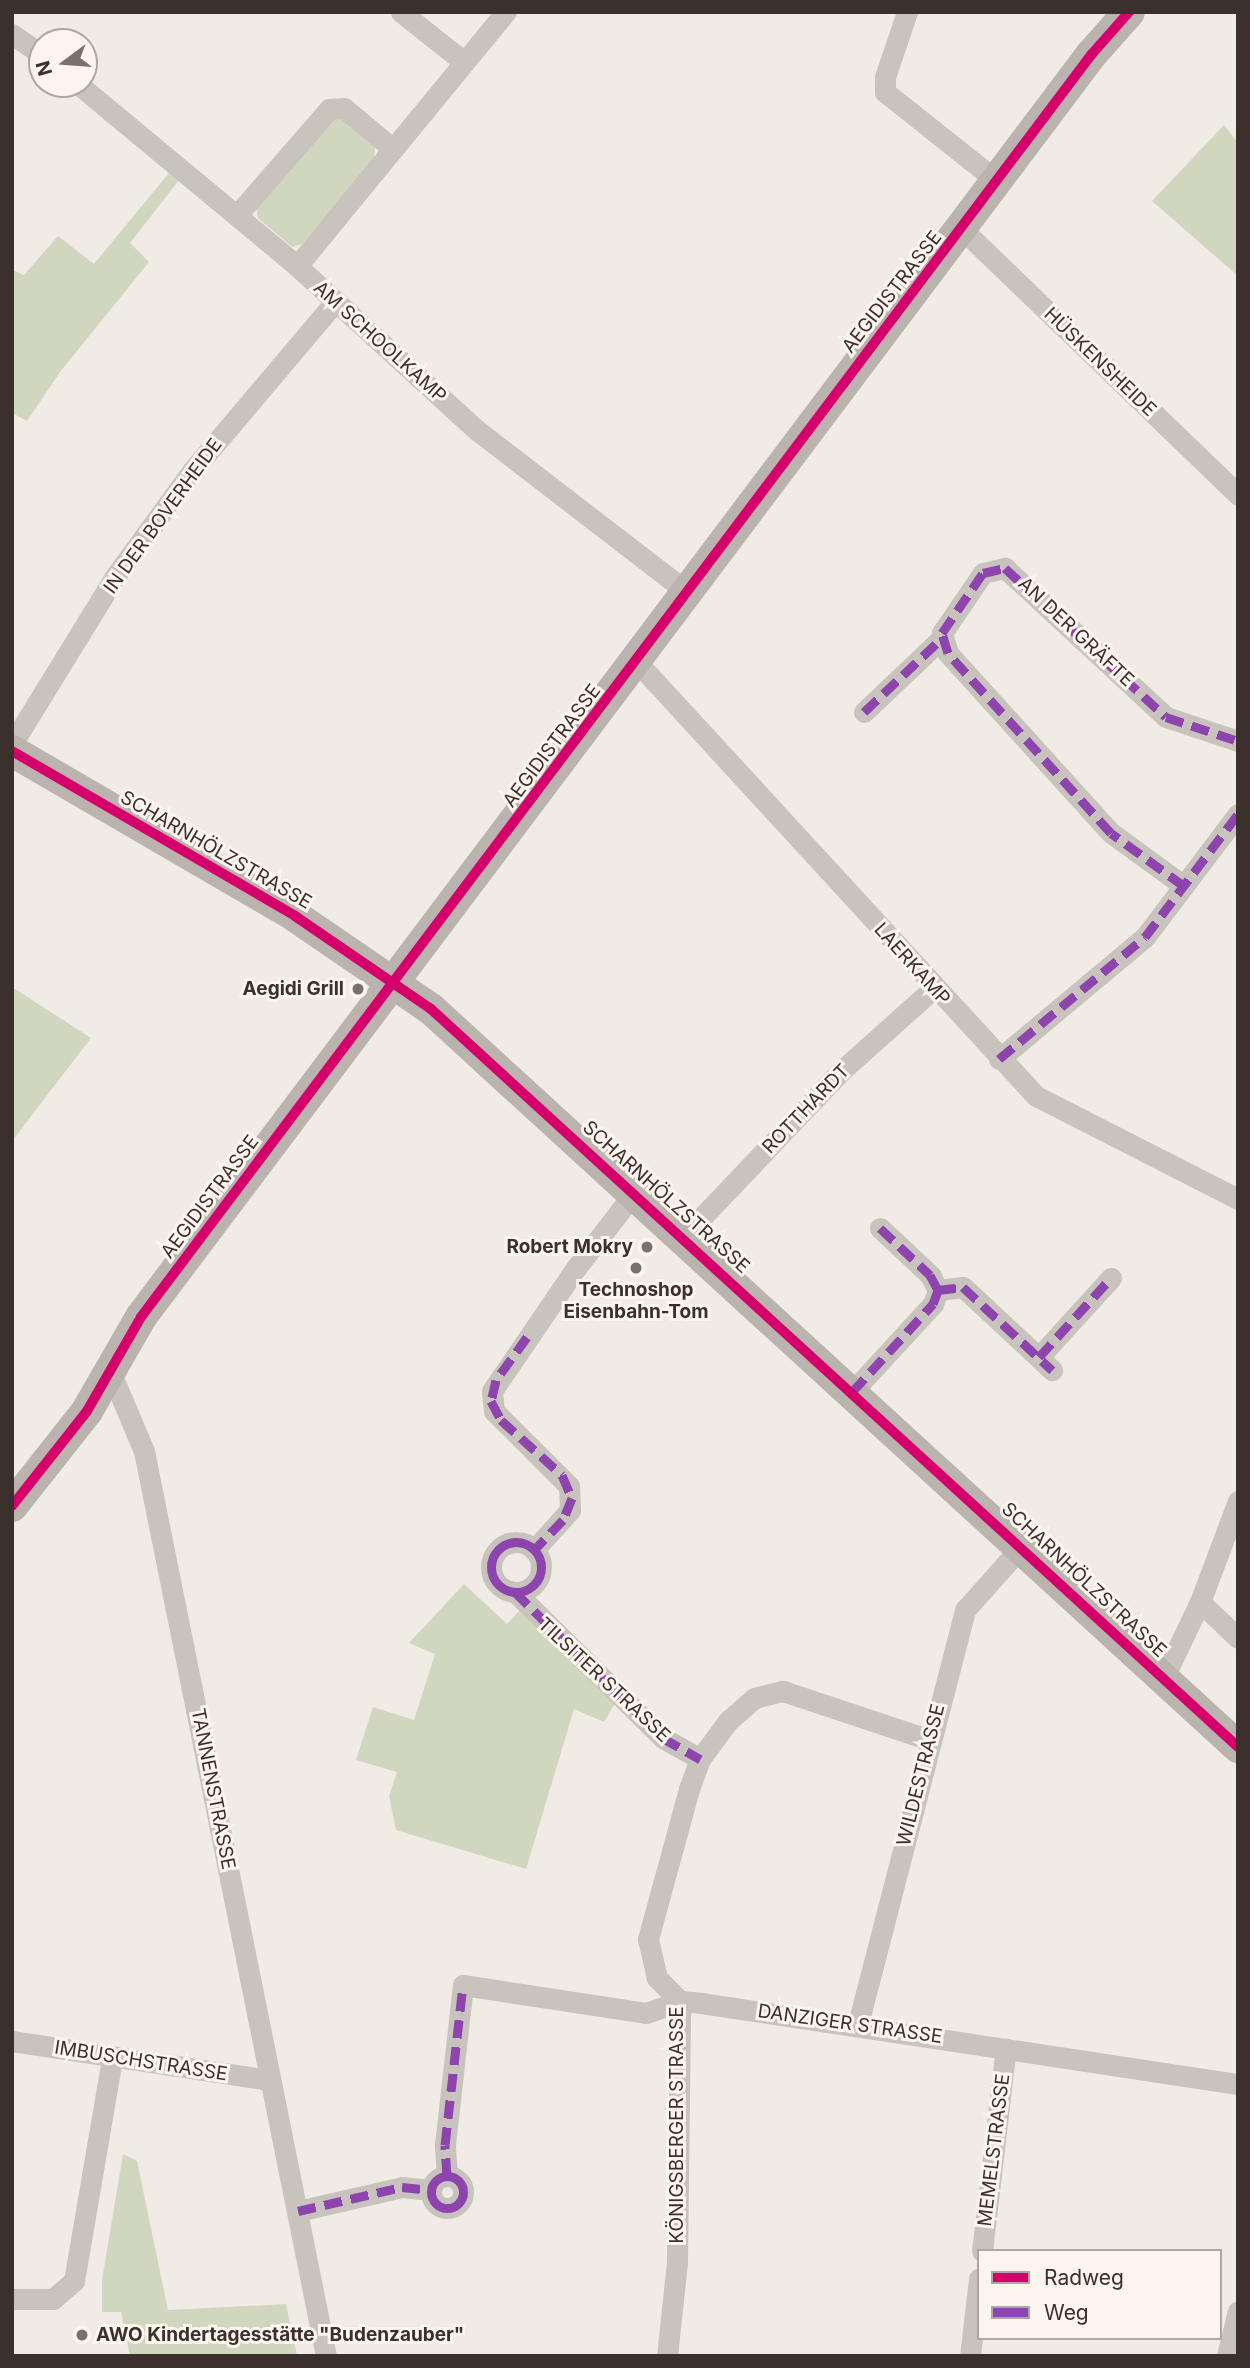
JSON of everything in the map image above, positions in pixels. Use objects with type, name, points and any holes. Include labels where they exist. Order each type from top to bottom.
[{"type":"street","points":[[401,12],[464,62]]},
{"type":"street","points":[[298,266],[506,12]]},
{"type":"street","points":[[907,12],[885,77],[885,92],[997,181]]},
{"type":"street","name":"AEGIDISTRASSE","points":[[12,1506],[111,1373],[141,1317],[963,230],[1113,26],[1129,12]]},
{"type":"street","points":[[12,34],[28,45]]},
{"type":"street","name":"AM SCHOOLKAMP","points":[[95,98],[298,266],[334,303],[478,431],[688,593]]},
{"type":"street","points":[[237,215],[329,109],[344,108],[393,149]]},
{"type":"street","name":"HÜSKENSHEIDE","points":[[963,230],[1238,495]]},
{"type":"street","name":"IN DER BOVERHEIDE","points":[[12,744],[114,578],[184,481],[334,303]]},
{"type":"street","name":"AN DER GRÄFTE","points":[[864,712],[940,640],[945,625],[982,573],[1006,568],[1166,717],[1238,741]]},
{"type":"street","points":[[940,640],[1111,833],[1184,886]]},
{"type":"street","name":"LAERKAMP","points":[[637,662],[999,1059],[1036,1096],[1238,1199]]},
{"type":"street","name":"SCHARNHÖLZSTRASSE","points":[[12,751],[295,916],[394,983],[495,1064],[1238,1747]]},
{"type":"street","points":[[999,1059],[1145,937],[1238,814]]},
{"type":"street","name":"ROTTHARDT","points":[[684,1236],[840,1072],[934,988]]},
{"type":"street","points":[[515,1592],[533,1585],[539,1577],[539,1558],[534,1550],[570,1510],[569,1486],[501,1420],[491,1401],[492,1391],[541,1317],[634,1193]]},
{"type":"street","points":[[852,1391],[933,1304],[937,1290],[930,1275],[880,1228]]},
{"type":"street","points":[[937,1290],[963,1287],[1045,1364],[1111,1278]]},
{"type":"street","name":"TANNENSTRASSE","points":[[111,1373],[144,1451],[326,2356]]},
{"type":"street","points":[[1164,1677],[1199,1602],[1238,1501]]},
{"type":"street","name":"TILSITER STRASSE","points":[[534,1550],[517,1542],[507,1544],[493,1557],[493,1576],[506,1590],[515,1592],[663,1738],[700,1759]]},
{"type":"street","name":"WILDESTRASSE","points":[[858,2024],[965,1610],[1022,1546]]},
{"type":"street","points":[[1199,1602],[1238,1638]]},
{"type":"street","name":"KÖNIGSBERGER STRASSE","points":[[667,2356],[677,2248],[680,2001],[657,1978],[648,1939],[700,1759],[740,1708],[754,1698],[783,1691],[930,1740]]},
{"type":"street","name":"DANZIGER STRASSE","points":[[298,2211],[402,2187],[439,2183],[463,1985],[646,2013],[680,2001],[858,2024],[1238,2084]]},
{"type":"street","name":"IMBUSCHSTRASSE","points":[[12,2041],[270,2080]]},
{"type":"street","name":"MEMELSTRASSE","points":[[982,2249],[1006,2048]]},
{"type":"street","points":[[12,2299],[53,2299],[74,2281],[112,2058]]},
{"type":"street","points":[[970,2356],[977,2296]]},
{"type":"street","points":[[1227,2356],[1238,2311]]},
{"type":"green space","points":[[340,115],[375,147],[374,158],[302,244],[292,247],[258,218],[256,208],[328,120]]},
{"type":"green space","points":[[1224,125],[1238,143],[1238,276],[1152,201]]},
{"type":"green space","points":[[169,173],[179,180],[130,243],[149,262],[60,372],[27,421],[12,413],[12,270],[24,275],[58,236],[94,264]]},
{"type":"green space","points":[[12,987],[91,1038],[12,1141]]},
{"type":"green space","points":[[464,1584],[507,1624],[519,1611],[616,1702],[604,1722],[574,1709],[526,1869],[396,1830],[389,1796],[397,1772],[356,1760],[373,1707],[414,1720],[435,1654],[409,1643]]},
{"type":"green space","points":[[123,2154],[137,2161],[168,2310],[286,2304],[297,2356],[130,2356],[121,2312],[102,2312],[102,2280]]},
{"type":"marked path","points":[[1184,886],[1111,833],[948,653],[942,633],[983,573],[1005,568],[1166,717],[1238,741]]},
{"type":"marked path","points":[[864,712],[940,640]]},
{"type":"marked path","points":[[999,1059],[1145,937],[1238,814]]},
{"type":"marked path","points":[[880,1228],[930,1275],[938,1290]]},
{"type":"marked path","points":[[1039,1357],[1111,1278]]},
{"type":"marked path","points":[[852,1392],[933,1304],[938,1290],[963,1287],[1052,1370]]},
{"type":"marked path","points":[[527,1337],[496,1380],[491,1401],[501,1420],[562,1475],[572,1498],[563,1520],[534,1550]]},
{"type":"marked path","points":[[516,1542],[533,1550],[541,1567],[533,1584],[516,1592],[499,1584],[491,1567],[499,1550],[516,1542]]},
{"type":"marked path","points":[[515,1592],[663,1738],[700,1759]]},
{"type":"marked path","points":[[447,2176],[445,2145],[463,1985]]},
{"type":"marked path","points":[[447,2176],[458,2181],[463,2192],[458,2203],[447,2208],[436,2203],[431,2192],[436,2181],[447,2176]]},
{"type":"marked path","points":[[298,2211],[402,2187],[431,2190]]},
{"type":"cycle path","points":[[12,1506],[87,1411],[141,1317],[1091,55],[1129,12]]},
{"type":"cycle path","points":[[12,751],[295,916],[431,1009],[1238,1747]]},
{"type":"place","name":"Aegidi Grill","points":[[358,989]]},
{"type":"place","name":"Robert Mokry","points":[[647,1247]]},
{"type":"place","name":"Technoshop Eisenbahn-Tom","points":[[636,1268]]},
{"type":"place","name":"AWO Kindertagesstätte \"Budenzauber\"","points":[[82,2335]]}]
